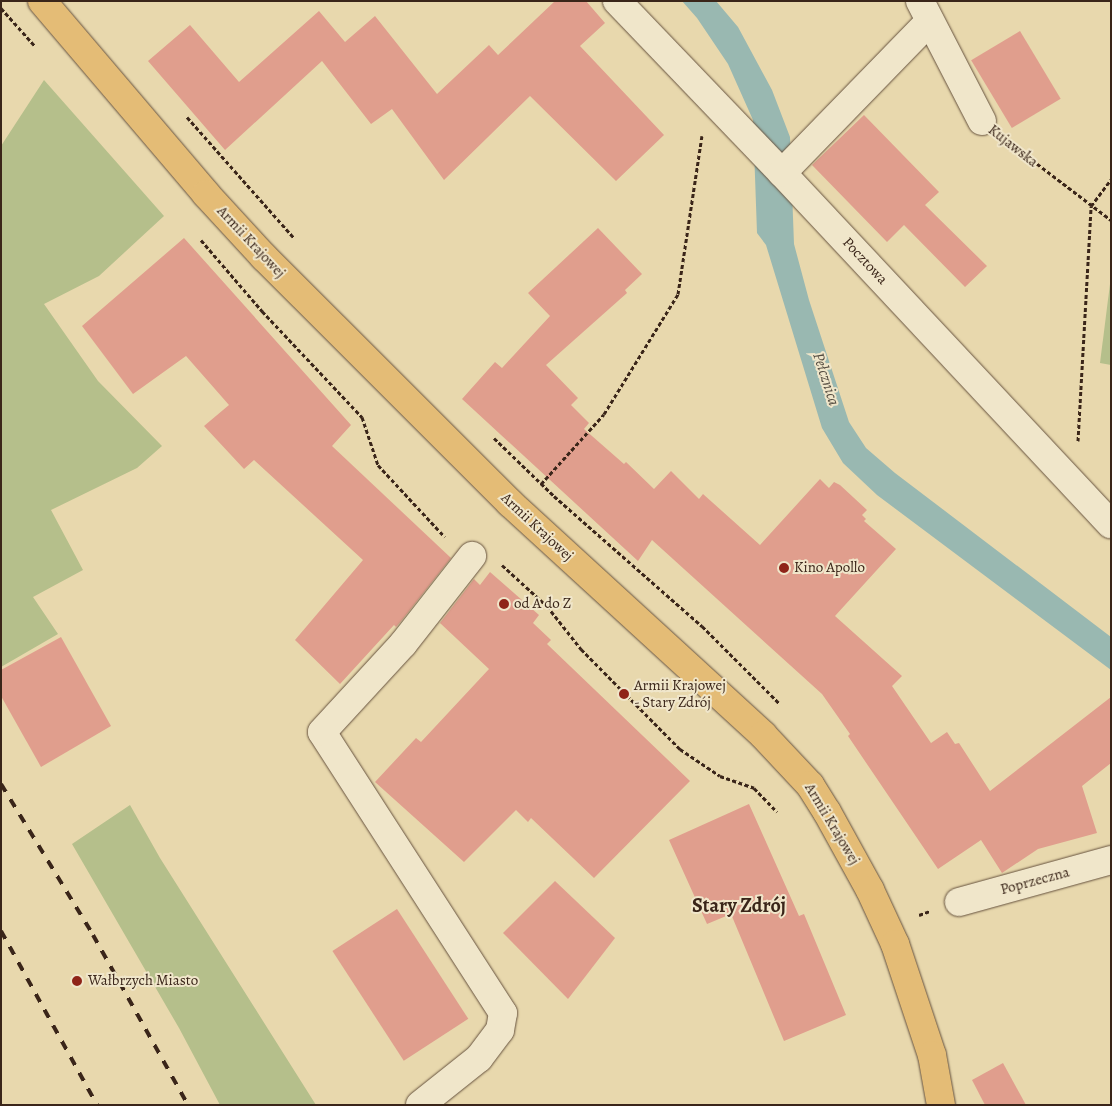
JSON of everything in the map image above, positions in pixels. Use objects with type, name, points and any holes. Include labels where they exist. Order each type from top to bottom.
[{"type":"main road","name":"Armii Krajowej","points":[[42,1],[206,194],[264,258],[510,503],[763,735],[810,785],[870,890],[895,944],[932,1056],[941,1105]]},
{"type":"street","name":"Pocztowa","points":[[617,1],[782,172],[1111,524]]},
{"type":"street","name":"Kujawska","points":[[782,172],[807,147],[925,11],[982,121]]},
{"type":"street","points":[[420,1105],[479,1058],[500,1030],[503,1013],[322,732],[403,644],[472,556]]},
{"type":"street","name":"Poprzeczna","points":[[959,902],[1111,860]]},
{"type":"path","points":[[1,8],[36,48]]},
{"type":"path","points":[[541,484],[604,414],[678,294],[708,96]]},
{"type":"path","points":[[185,116],[300,244]]},
{"type":"path","name":"Kujawska","points":[[982,121],[1111,220]]},
{"type":"path","points":[[1076,487],[1091,206],[1111,179]]},
{"type":"path","points":[[197,235],[262,311],[362,417],[378,465],[446,538],[472,556],[502,565],[546,606],[581,649],[680,749],[720,776],[754,788],[777,812]]},
{"type":"path","points":[[493,436],[541,484],[702,626],[781,705]]},
{"type":"path","points":[[919,915],[925,912]]},
{"type":"green space","points":[[44,80],[164,216],[99,276],[44,304],[98,381],[162,446],[137,468],[51,510],[83,570],[33,597],[58,634],[1,667],[1,146]]},
{"type":"green space","points":[[1111,276],[1111,365],[1100,363]]},
{"type":"green space","points":[[130,805],[160,858],[316,1105],[220,1105],[179,1028],[72,844]]},
{"type":"water","name":"Pełcznica","points":[[682,1],[716,1],[738,27],[772,90],[790,137],[794,244],[809,300],[849,422],[866,448],[895,473],[1111,637],[1111,670],[877,495],[843,463],[822,428],[766,245],[757,233],[753,120],[728,64],[697,18]]},
{"type":"building","points":[[555,1],[586,1],[605,23],[580,46],[664,135],[616,181],[530,96],[444,180],[392,109],[371,124],[322,61],[225,150],[148,61],[190,25],[239,82],[319,11],[345,42],[375,16],[437,94],[489,45],[498,55]]},
{"type":"building","points":[[1020,31],[1061,99],[1012,128],[971,60]]},
{"type":"building","points":[[864,115],[939,192],[925,205],[987,266],[965,287],[904,225],[887,242],[812,165]]},
{"type":"building","points":[[598,228],[642,274],[625,290],[627,293],[546,365],[578,398],[571,405],[589,423],[584,429],[624,464],[626,462],[654,489],[671,471],[699,499],[703,494],[760,545],[820,479],[829,488],[834,482],[840,485],[867,510],[862,515],[866,519],[864,521],[896,549],[835,616],[902,676],[892,686],[931,743],[947,732],[955,744],[959,743],[990,791],[1111,697],[1111,763],[1082,786],[1097,833],[1038,849],[1002,873],[981,840],[938,869],[848,736],[850,734],[822,694],[652,540],[638,561],[462,399],[495,362],[502,368],[550,316],[528,293]]},
{"type":"building","points":[[184,238],[351,425],[332,446],[451,558],[396,627],[394,625],[340,684],[295,640],[363,560],[254,460],[244,469],[204,426],[229,405],[186,356],[133,394],[82,326]]},
{"type":"building","points":[[490,572],[539,615],[533,623],[551,640],[547,644],[690,781],[594,878],[531,818],[528,822],[516,810],[464,862],[375,782],[416,738],[421,742],[489,669],[440,623],[474,579],[480,585]]},
{"type":"building","points":[[61,637],[111,726],[41,767],[1,696],[1,670]]},
{"type":"building","points":[[749,804],[799,916],[804,914],[846,1015],[784,1041],[731,914],[707,924],[669,840]]},
{"type":"building","points":[[555,881],[615,938],[568,999],[503,933]]},
{"type":"building","points":[[397,909],[468,1019],[404,1061],[332,951]]},
{"type":"building","points":[[1003,1063],[1026,1105],[985,1105],[972,1080]]},
{"type":"railway","points":[[1,784],[93,935],[188,1105]]},
{"type":"railway","points":[[1,931],[97,1105]]},
{"type":"place","name":"Kino Apollo","points":[[784,568]]},
{"type":"place","name":"od A do Z","points":[[504,604]]},
{"type":"place","name":"Armii Krajowej - Stary Zdrój","points":[[624,694]]},
{"type":"place","name":"Wałbrzych Miasto","points":[[77,981]]},
{"type":"district","name":"Stary Zdrój","points":[[739,905]]}]
